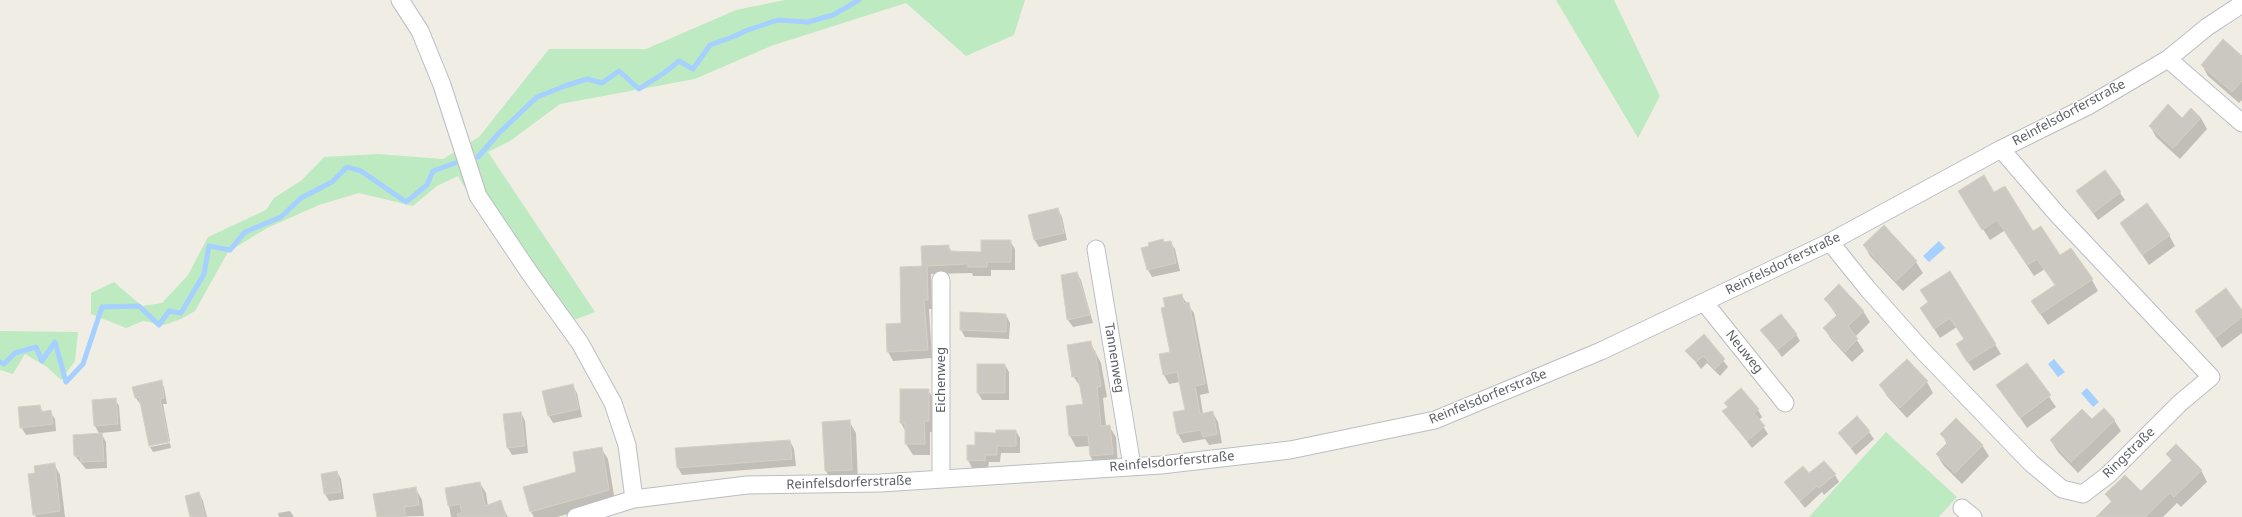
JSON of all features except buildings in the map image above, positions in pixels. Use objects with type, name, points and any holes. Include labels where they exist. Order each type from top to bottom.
[{"type":"street","points":[[400,0],[420,31],[442,85],[478,196],[529,272],[580,343],[613,403],[627,445],[634,499]]},
{"type":"street","name":"Reinfelsdorferstraße","points":[[576,517],[634,499],[747,485],[881,483],[1132,466],[1290,450],[1435,420],[1601,351],[1830,242],[2001,149],[2088,106],[2168,59],[2207,27],[2242,4]]},
{"type":"street","points":[[2168,59],[2242,124]]},
{"type":"street","name":"Ringstraße","points":[[1830,242],[1867,288],[1922,350],[2031,463],[2062,489],[2083,494],[2108,475],[2180,403],[2211,377],[2057,214],[2001,149]]},
{"type":"street","name":"Tannenweg","points":[[1096,249],[1132,466]]},
{"type":"street","name":"Eichenweg","points":[[941,280],[941,479]]},
{"type":"street","name":"Neuweg","points":[[1704,302],[1785,403]]},
{"type":"green space","points":[[785,0],[1025,0],[1014,35],[966,56],[906,3],[771,46],[695,79],[560,104],[510,141],[488,152],[595,312],[558,326],[486,222],[458,176],[437,186],[413,206],[359,193],[319,205],[267,228],[228,252],[195,311],[181,319],[164,325],[143,321],[126,328],[91,314],[91,293],[114,282],[142,306],[162,303],[188,275],[208,237],[266,210],[274,198],[302,180],[324,157],[378,154],[443,159],[479,137],[549,49],[646,49],[736,10]]},
{"type":"green space","points":[[1556,0],[1614,0],[1660,96],[1638,138]]},
{"type":"green space","points":[[0,331],[78,332],[75,361],[61,380],[47,367],[25,354],[13,374],[0,370]]},
{"type":"green space","points":[[1886,432],[1957,497],[1939,517],[1809,517]]},
{"type":"water","points":[[1939,241],[1945,248],[1929,262],[1923,256]]},
{"type":"water","points":[[2054,359],[2065,372],[2058,377],[2048,364]]},
{"type":"water","points":[[2087,388],[2099,402],[2093,407],[2081,393]]},
{"type":"waterway","points":[[478,157],[499,133],[537,97],[587,79],[602,83],[619,71],[639,89],[664,73],[679,61],[693,69],[710,45],[778,20],[808,22],[833,15],[859,0]]},
{"type":"waterway","points":[[0,362],[4,364],[15,353],[36,347],[42,361],[55,342],[66,382],[83,364],[102,307],[139,306],[159,325],[169,311],[181,313],[204,274],[209,246],[230,250],[245,232],[281,217],[301,198],[332,182],[347,167],[361,171],[406,202],[427,185],[433,171],[455,163]]}]
